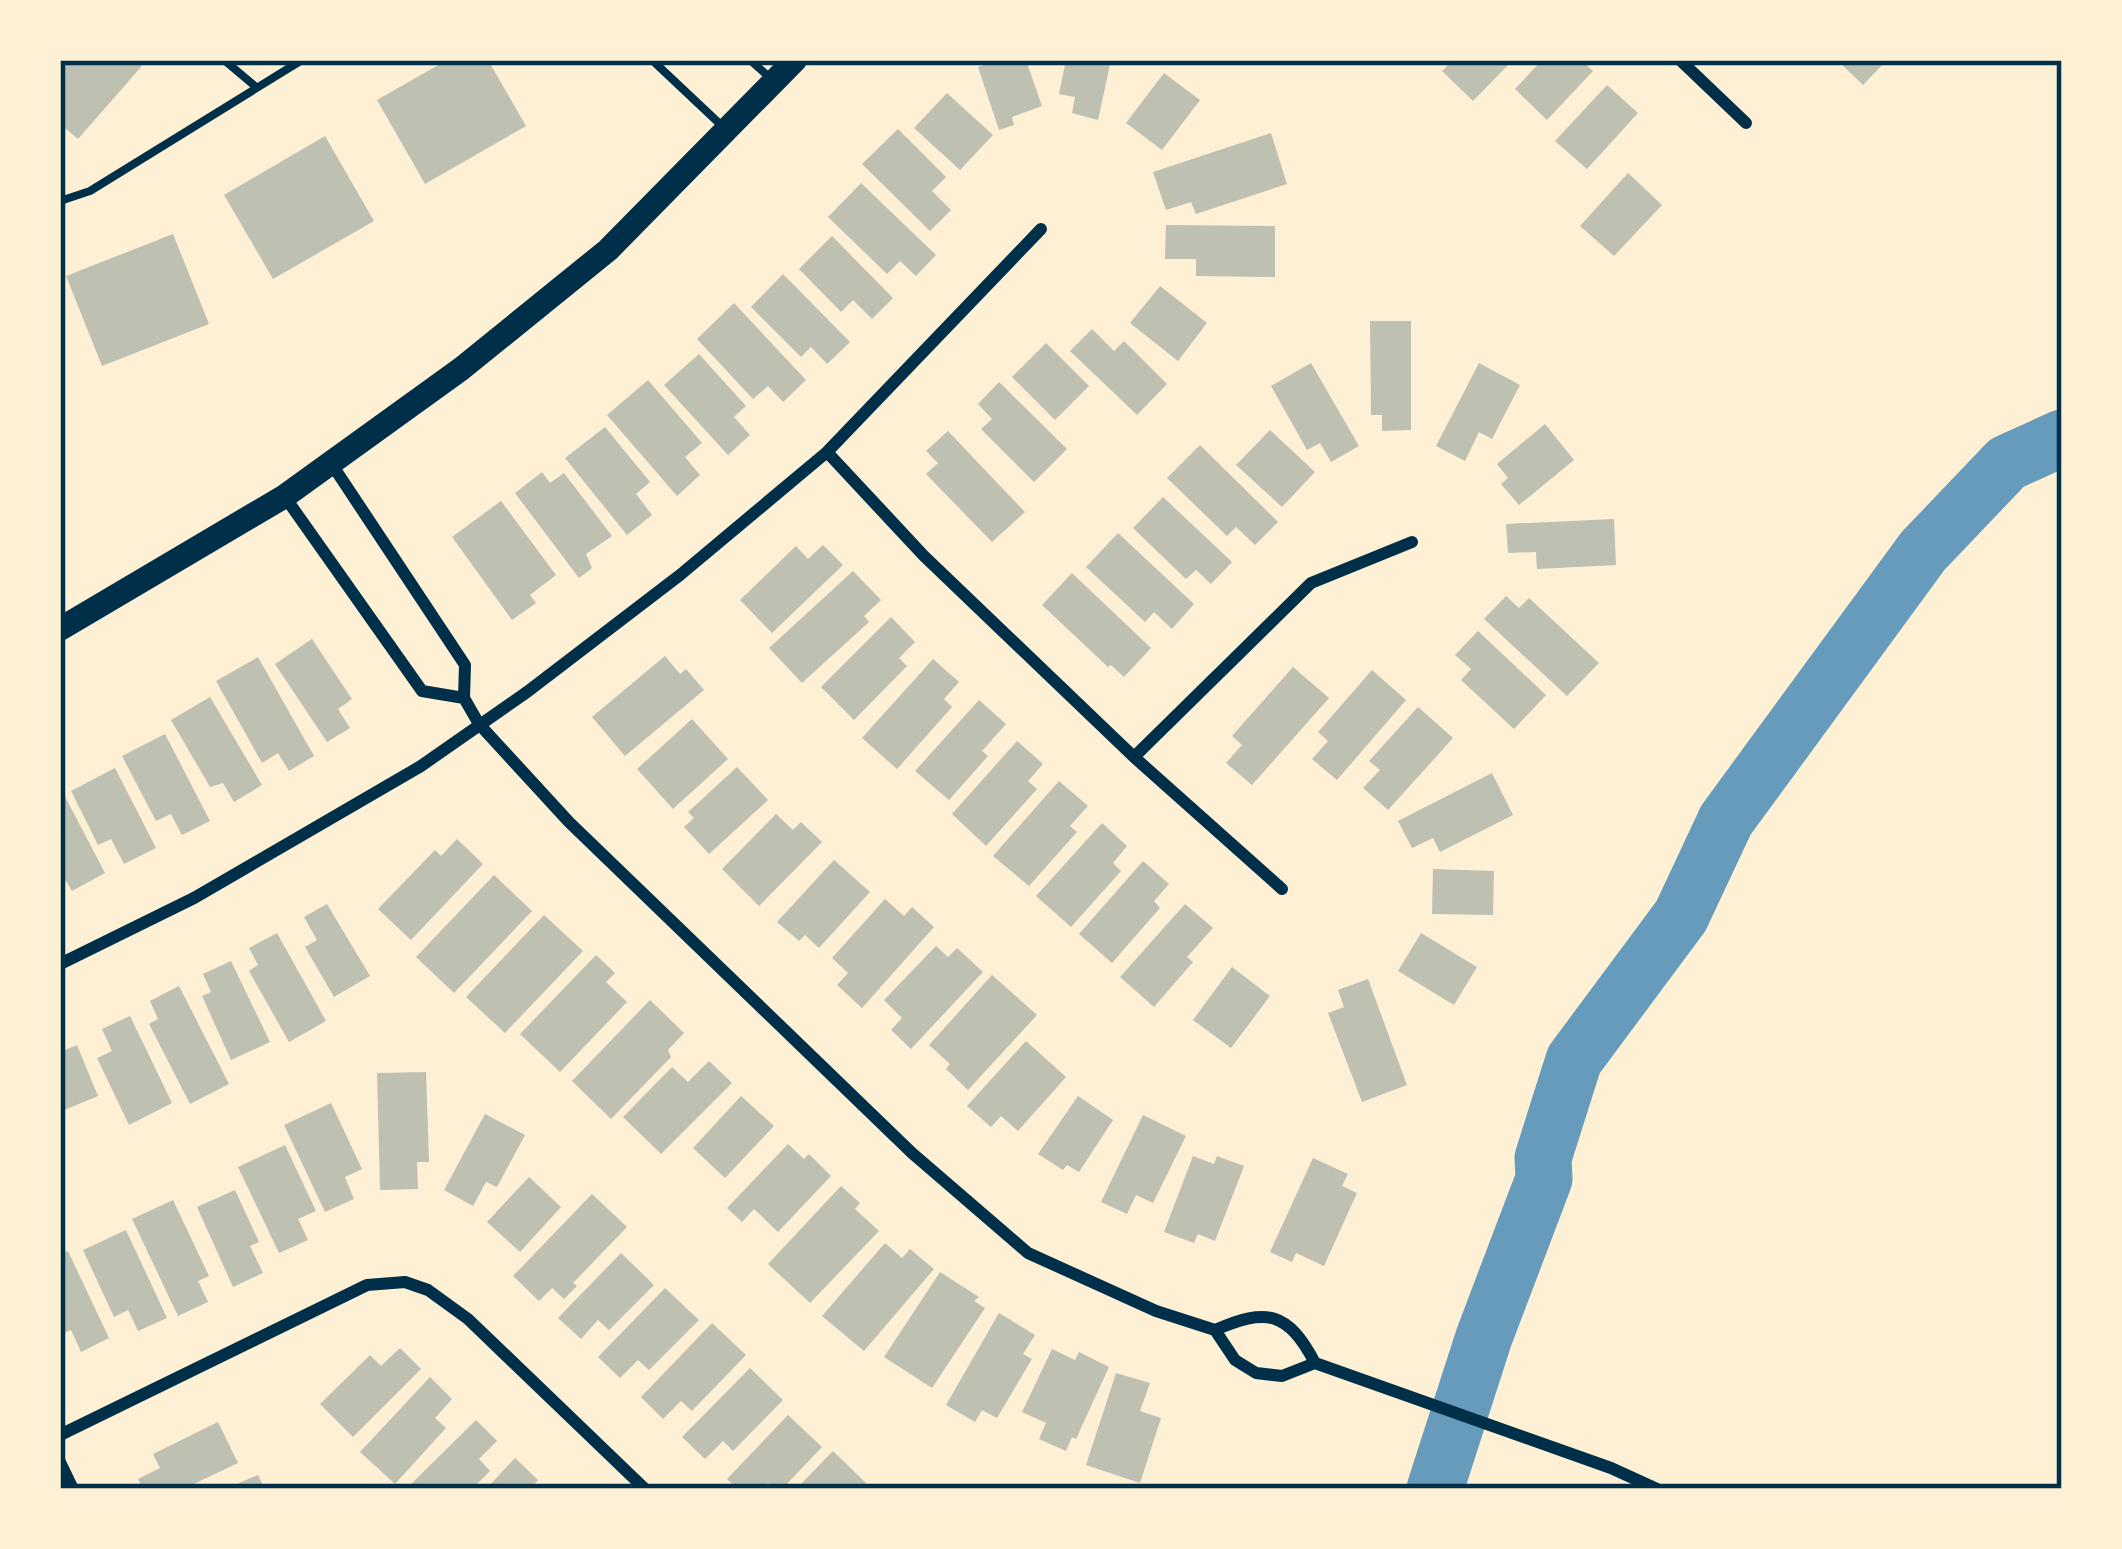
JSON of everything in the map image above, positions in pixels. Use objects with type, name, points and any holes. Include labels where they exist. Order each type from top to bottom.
[{"type":"main road","points":[[60,629],[284,496],[461,369],[608,250],[795,60]]},
{"type":"street","points":[[1680,60],[1746,124]]},
{"type":"street","points":[[60,964],[194,898],[421,766],[527,692],[680,575],[827,452],[1041,229]]},
{"type":"street","points":[[827,452],[924,556],[1134,757],[1282,889]]},
{"type":"street","points":[[331,463],[464,665],[464,698],[479,724],[569,822],[895,1137],[1028,1253],[1156,1311],[1215,1330],[1235,1360],[1256,1373],[1282,1376],[1315,1363]]},
{"type":"street","points":[[284,496],[422,691],[464,698]]},
{"type":"street","points":[[1134,757],[1311,584],[1412,542]]},
{"type":"street","points":[[60,1436],[367,1285],[406,1282],[428,1290],[468,1319],[645,1489]]},
{"type":"street","points":[[1215,1330],[1249,1316],[1274,1318],[1296,1331],[1315,1363],[1611,1468],[1657,1489]]},
{"type":"street","points":[[60,1462],[73,1489]]},
{"type":"lane","points":[[224,60],[256,87]]},
{"type":"lane","points":[[60,201],[90,191],[302,60]]},
{"type":"lane","points":[[652,60],[726,129]]},
{"type":"lane","points":[[751,60],[774,82]]},
{"type":"building","points":[[60,60],[136,60],[142,66],[78,139],[60,124]]},
{"type":"building","points":[[447,60],[488,60],[526,126],[425,184],[377,100]]},
{"type":"building","points":[[997,60],[1026,60],[1042,106],[1012,117],[1014,125],[999,130],[978,67]]},
{"type":"building","points":[[1066,60],[1111,60],[1098,120],[1072,113],[1075,97],[1059,94]]},
{"type":"building","points":[[1453,60],[1513,60],[1473,101],[1442,71]]},
{"type":"building","points":[[1542,60],[1581,60],[1593,71],[1547,120],[1515,89]]},
{"type":"building","points":[[1837,60],[1887,60],[1863,85]]},
{"type":"building","points":[[1164,73],[1200,100],[1162,150],[1126,123]]},
{"type":"building","points":[[1607,85],[1638,113],[1587,169],[1555,141]]},
{"type":"building","points":[[947,93],[993,135],[960,170],[914,128]]},
{"type":"building","points":[[898,129],[946,177],[932,191],[951,210],[930,231],[862,164]]},
{"type":"building","points":[[1271,133],[1287,184],[1196,214],[1191,202],[1166,210],[1153,172]]},
{"type":"building","points":[[325,136],[374,221],[273,279],[224,195]]},
{"type":"building","points":[[1628,173],[1662,205],[1614,256],[1580,226]]},
{"type":"building","points":[[861,183],[936,255],[916,276],[900,261],[887,274],[828,217]]},
{"type":"building","points":[[1166,225],[1275,226],[1275,277],[1196,276],[1196,259],[1165,259]]},
{"type":"building","points":[[173,234],[209,324],[102,366],[66,276]]},
{"type":"building","points":[[832,236],[893,298],[872,319],[853,300],[841,312],[799,269]]},
{"type":"building","points":[[783,274],[850,342],[827,364],[811,347],[801,357],[751,307]]},
{"type":"building","points":[[1160,286],[1207,323],[1178,361],[1130,323]]},
{"type":"building","points":[[734,303],[806,380],[783,402],[768,386],[753,399],[697,339]]},
{"type":"building","points":[[1370,321],[1411,321],[1411,430],[1382,431],[1382,415],[1371,415]]},
{"type":"building","points":[[1092,329],[1114,351],[1124,341],[1167,384],[1137,415],[1070,351]]},
{"type":"building","points":[[1046,343],[1089,386],[1055,420],[1012,377]]},
{"type":"building","points":[[699,354],[746,406],[734,417],[750,435],[728,455],[664,385]]},
{"type":"building","points":[[1311,363],[1359,446],[1331,462],[1320,443],[1307,450],[1271,386]]},
{"type":"building","points":[[1479,363],[1520,385],[1492,439],[1479,432],[1465,461],[1436,446]]},
{"type":"building","points":[[648,380],[702,443],[685,457],[700,475],[677,496],[607,415]]},
{"type":"building","points":[[999,382],[1067,449],[1034,482],[981,429],[992,419],[978,404]]},
{"type":"building","points":[[1545,424],[1574,460],[1519,505],[1501,484],[1508,478],[1497,464]]},
{"type":"building","points":[[605,427],[650,482],[636,494],[652,515],[627,535],[565,458]]},
{"type":"building","points":[[1270,430],[1315,472],[1282,507],[1236,465]]},
{"type":"building","points":[[948,431],[1025,512],[992,542],[926,474],[938,463],[926,451]]},
{"type":"building","points":[[1200,445],[1278,522],[1255,545],[1236,527],[1227,536],[1167,478]]},
{"type":"building","points":[[542,472],[550,483],[564,473],[612,536],[586,554],[592,568],[579,578],[515,493]]},
{"type":"building","points":[[1163,497],[1232,562],[1211,584],[1196,570],[1186,579],[1133,528]]},
{"type":"building","points":[[501,501],[556,575],[530,595],[536,603],[512,620],[452,537]]},
{"type":"building","points":[[1614,519],[1616,565],[1537,569],[1536,552],[1508,553],[1506,524]]},
{"type":"building","points":[[1118,533],[1194,604],[1172,629],[1154,612],[1145,622],[1086,567]]},
{"type":"building","points":[[823,545],[843,565],[772,633],[740,600],[796,546],[808,559]]},
{"type":"building","points":[[853,571],[881,600],[864,616],[869,622],[802,683],[769,648]]},
{"type":"building","points":[[1072,573],[1151,648],[1124,677],[1042,605]]},
{"type":"building","points":[[1506,596],[1519,608],[1529,598],[1599,663],[1567,696],[1484,619]]},
{"type":"building","points":[[891,617],[915,642],[899,658],[907,666],[854,720],[821,687]]},
{"type":"building","points":[[1478,631],[1546,695],[1514,729],[1461,680],[1471,669],[1455,655]]},
{"type":"building","points":[[312,639],[352,699],[338,709],[350,728],[327,742],[275,664]]},
{"type":"building","points":[[665,656],[680,674],[686,669],[704,690],[625,756],[592,717]]},
{"type":"building","points":[[258,657],[314,756],[289,771],[278,753],[262,763],[216,681]]},
{"type":"building","points":[[933,659],[959,682],[944,699],[952,707],[897,769],[862,738]]},
{"type":"building","points":[[1293,667],[1329,698],[1252,785],[1226,763],[1242,745],[1232,736]]},
{"type":"building","points":[[1372,670],[1406,700],[1337,780],[1312,759],[1328,741],[1318,732]]},
{"type":"building","points":[[210,697],[262,785],[234,802],[223,783],[210,787],[171,720]]},
{"type":"building","points":[[979,700],[1006,724],[982,751],[988,756],[949,800],[915,771]]},
{"type":"building","points":[[1418,707],[1453,738],[1388,810],[1363,788],[1380,770],[1369,761]]},
{"type":"building","points":[[692,719],[728,759],[673,809],[637,769]]},
{"type":"building","points":[[165,734],[210,821],[182,835],[171,814],[156,821],[122,756]]},
{"type":"building","points":[[1017,741],[1043,764],[1028,781],[1037,789],[986,846],[952,814]]},
{"type":"building","points":[[737,767],[768,800],[709,854],[684,827],[694,818],[688,812]]},
{"type":"building","points":[[115,768],[156,848],[124,864],[111,839],[98,845],[71,791]]},
{"type":"building","points":[[1492,773],[1513,815],[1440,852],[1433,838],[1412,848],[1398,821]]},
{"type":"building","points":[[1059,781],[1088,806],[1070,826],[1077,832],[1029,886],[993,856]]},
{"type":"building","points":[[60,787],[105,873],[72,891],[60,871]]},
{"type":"building","points":[[776,814],[793,830],[801,822],[822,842],[759,906],[722,869]]},
{"type":"building","points":[[1102,823],[1127,846],[1113,863],[1121,871],[1071,927],[1036,896]]},
{"type":"building","points":[[457,839],[483,864],[411,940],[378,909],[435,850],[441,856]]},
{"type":"building","points":[[834,860],[870,892],[819,948],[805,935],[799,941],[777,922]]},
{"type":"building","points":[[1143,861],[1169,884],[1154,901],[1160,908],[1112,963],[1079,934]]},
{"type":"building","points":[[1433,869],[1494,871],[1493,915],[1432,914]]},
{"type":"building","points":[[494,875],[532,911],[454,993],[416,957]]},
{"type":"building","points":[[885,899],[904,916],[912,907],[934,927],[862,1008],[837,985],[848,973],[832,958]]},
{"type":"building","points":[[327,904],[370,976],[334,997],[305,947],[317,940],[304,917]]},
{"type":"building","points":[[1185,904],[1213,928],[1187,957],[1193,962],[1154,1007],[1120,977]]},
{"type":"building","points":[[544,915],[583,951],[505,1033],[466,997]]},
{"type":"building","points":[[277,933],[326,1021],[289,1042],[249,971],[258,965],[249,948]]},
{"type":"building","points":[[1421,933],[1477,967],[1454,1005],[1398,971]]},
{"type":"building","points":[[936,946],[948,957],[957,948],[983,972],[911,1049],[891,1030],[902,1018],[884,1000]]},
{"type":"building","points":[[596,955],[615,973],[606,982],[627,1002],[560,1072],[520,1034]]},
{"type":"building","points":[[231,961],[270,1042],[231,1060],[202,996],[211,992],[203,974]]},
{"type":"building","points":[[1232,967],[1270,996],[1231,1048],[1193,1020]]},
{"type":"building","points":[[992,975],[1037,1015],[968,1090],[929,1045]]},
{"type":"building","points":[[1368,979],[1407,1085],[1362,1102],[1328,1013],[1344,1007],[1338,990]]},
{"type":"building","points":[[179,986],[229,1084],[190,1104],[149,1024],[158,1019],[150,1001]]},
{"type":"building","points":[[650,1000],[684,1033],[668,1050],[671,1057],[611,1119],[572,1081]]},
{"type":"building","points":[[130,1016],[172,1103],[129,1125],[97,1058],[112,1051],[102,1029]]},
{"type":"building","points":[[1026,1041],[1066,1077],[1018,1131],[1001,1116],[991,1127],[967,1106]]},
{"type":"building","points":[[77,1045],[98,1096],[62,1111],[60,1052]]},
{"type":"building","points":[[709,1061],[732,1083],[661,1154],[623,1117],[672,1067],[688,1082]]},
{"type":"building","points":[[426,1072],[429,1162],[417,1162],[418,1189],[380,1190],[377,1073]]},
{"type":"building","points":[[741,1096],[774,1126],[725,1178],[693,1148]]},
{"type":"building","points":[[1078,1096],[1113,1120],[1079,1172],[1067,1165],[1063,1170],[1038,1154]]},
{"type":"building","points":[[331,1103],[362,1169],[345,1177],[354,1199],[325,1212],[284,1125]]},
{"type":"building","points":[[485,1114],[525,1135],[497,1187],[486,1182],[473,1206],[444,1190]]},
{"type":"building","points":[[1143,1115],[1186,1136],[1153,1203],[1136,1195],[1127,1214],[1101,1202]]},
{"type":"building","points":[[788,1144],[804,1159],[809,1154],[831,1176],[778,1232],[754,1209],[742,1222],[727,1208]]},
{"type":"building","points":[[285,1145],[316,1211],[298,1219],[308,1240],[279,1253],[238,1167]]},
{"type":"building","points":[[1193,1156],[1214,1164],[1217,1156],[1244,1166],[1215,1241],[1198,1234],[1194,1243],[1164,1232]]},
{"type":"building","points":[[1313,1158],[1348,1174],[1342,1186],[1357,1193],[1324,1266],[1296,1253],[1292,1262],[1270,1252]]},
{"type":"building","points":[[529,1177],[561,1207],[520,1252],[487,1222]]},
{"type":"building","points":[[841,1186],[860,1203],[855,1209],[879,1231],[810,1303],[768,1264]]},
{"type":"building","points":[[235,1190],[259,1242],[250,1246],[263,1273],[233,1287],[197,1207]]},
{"type":"building","points":[[592,1194],[627,1227],[573,1283],[577,1286],[564,1299],[552,1288],[539,1301],[513,1276]]},
{"type":"building","points":[[173,1200],[209,1276],[198,1281],[208,1302],[178,1316],[132,1219]]},
{"type":"building","points":[[126,1230],[167,1318],[138,1331],[128,1310],[114,1317],[83,1250]]},
{"type":"building","points":[[885,1243],[902,1258],[910,1249],[934,1269],[864,1351],[822,1316]]},
{"type":"building","points":[[68,1251],[109,1338],[81,1352],[71,1330],[60,1335],[60,1254]]},
{"type":"building","points":[[621,1253],[654,1285],[609,1330],[598,1320],[581,1339],[558,1318]]},
{"type":"building","points":[[940,1272],[979,1297],[974,1301],[985,1308],[932,1388],[884,1357]]},
{"type":"building","points":[[665,1288],[699,1320],[649,1370],[638,1360],[620,1378],[598,1357]]},
{"type":"building","points":[[999,1313],[1035,1335],[1023,1354],[1032,1359],[997,1418],[982,1410],[975,1422],[946,1405]]},
{"type":"building","points":[[712,1323],[746,1355],[692,1411],[681,1401],[663,1419],[641,1397]]},
{"type":"building","points":[[400,1348],[421,1369],[353,1437],[320,1404],[370,1355],[381,1366]]},
{"type":"building","points":[[1052,1349],[1075,1360],[1079,1352],[1109,1367],[1066,1451],[1039,1439],[1046,1423],[1022,1412]]},
{"type":"building","points":[[750,1368],[783,1400],[733,1451],[723,1441],[705,1459],[682,1437]]},
{"type":"building","points":[[1116,1373],[1150,1383],[1140,1411],[1161,1418],[1140,1483],[1086,1465]]},
{"type":"building","points":[[430,1377],[452,1399],[435,1418],[446,1428],[395,1484],[360,1452]]},
{"type":"building","points":[[788,1415],[822,1447],[782,1489],[768,1483],[762,1489],[737,1489],[727,1479]]},
{"type":"building","points":[[476,1420],[497,1441],[479,1459],[490,1471],[472,1489],[406,1489]]},
{"type":"building","points":[[218,1422],[238,1463],[183,1489],[143,1489],[138,1479],[160,1468],[153,1454]]},
{"type":"building","points":[[833,1451],[866,1483],[860,1489],[796,1489]]},
{"type":"building","points":[[515,1458],[538,1480],[530,1489],[486,1489]]},
{"type":"building","points":[[258,1475],[265,1489],[225,1489]]},
{"type":"waterway","points":[[1435,1489],[1484,1337],[1544,1179],[1543,1158],[1574,1060],[1681,916],[1726,820],[1923,551],[2007,463],[2062,438]]}]
